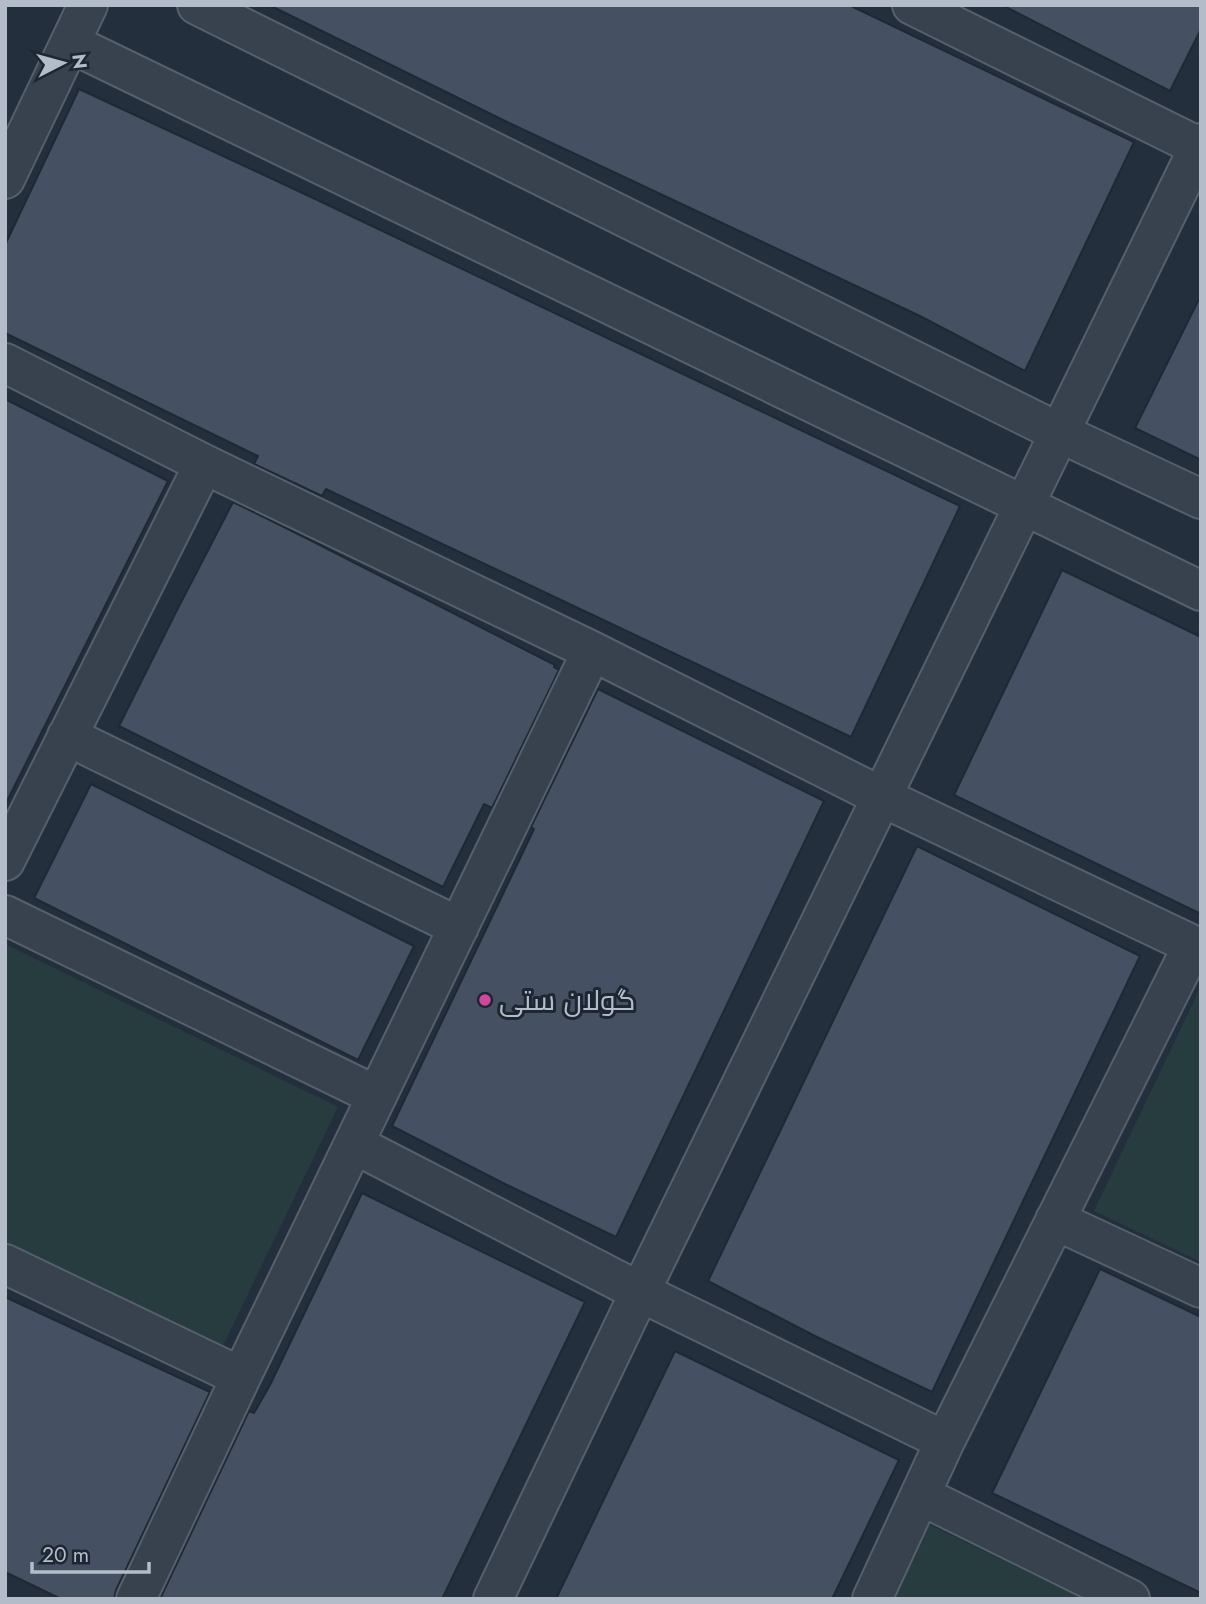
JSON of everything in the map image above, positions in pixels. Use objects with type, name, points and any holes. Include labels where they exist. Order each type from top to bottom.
[{"type":"street","points":[[5,179],[88,5]]},
{"type":"street","points":[[197,5],[1060,433],[1201,499]]},
{"type":"street","points":[[493,1599],[640,1292],[1200,146],[912,5]]},
{"type":"street","points":[[70,43],[1201,591]]},
{"type":"street","points":[[5,363],[204,464],[592,651],[882,797],[1197,947],[1055,1220],[945,1441],[872,1599]]},
{"type":"street","points":[[5,861],[204,464]]},
{"type":"street","points":[[136,1599],[592,651]]},
{"type":"street","points":[[67,736],[459,927]]},
{"type":"street","points":[[5,915],[377,1096]]},
{"type":"street","points":[[354,1144],[640,1292],[945,1441]]},
{"type":"street","points":[[1055,1220],[1201,1288]]},
{"type":"street","points":[[5,1264],[241,1377]]},
{"type":"street","points":[[920,1495],[1130,1599]]},
{"type":"green space","points":[[5,944],[338,1107],[221,1350],[5,1244]]},
{"type":"green space","points":[[1201,986],[1201,1262],[1094,1211]]},
{"type":"green space","points":[[928,1524],[1083,1599],[892,1599]]},
{"type":"building","points":[[269,5],[849,5],[1134,142],[1025,371],[920,316],[501,119]]},
{"type":"building","points":[[1002,5],[1201,5],[1201,29],[1170,91]]},
{"type":"building","points":[[79,89],[960,506],[851,737],[326,489],[322,496],[254,464],[258,456],[5,333],[5,245]]},
{"type":"building","points":[[1201,295],[1201,460],[1135,428]]},
{"type":"building","points":[[5,399],[168,481],[5,805]]},
{"type":"building","points":[[233,502],[555,665],[559,670],[492,808],[484,804],[443,887],[119,726]]},
{"type":"building","points":[[1062,570],[1201,637],[1201,914],[954,795]]},
{"type":"building","points":[[598,689],[824,801],[616,1237],[392,1126]]},
{"type":"building","points":[[91,784],[414,946],[358,1060],[34,898]]},
{"type":"building","points":[[917,846],[1140,956],[932,1392],[708,1281]]},
{"type":"building","points":[[362,1193],[585,1302],[442,1599],[160,1599],[249,1411],[254,1413],[270,1385]]},
{"type":"building","points":[[1100,1269],[1201,1317],[1201,1593],[992,1493]]},
{"type":"building","points":[[5,1297],[210,1392],[114,1599],[61,1599],[5,1572]]},
{"type":"building","points":[[675,1351],[899,1460],[832,1599],[556,1599]]},
{"type":"place","name":"گولان ستی","points":[[485,1000]]}]
